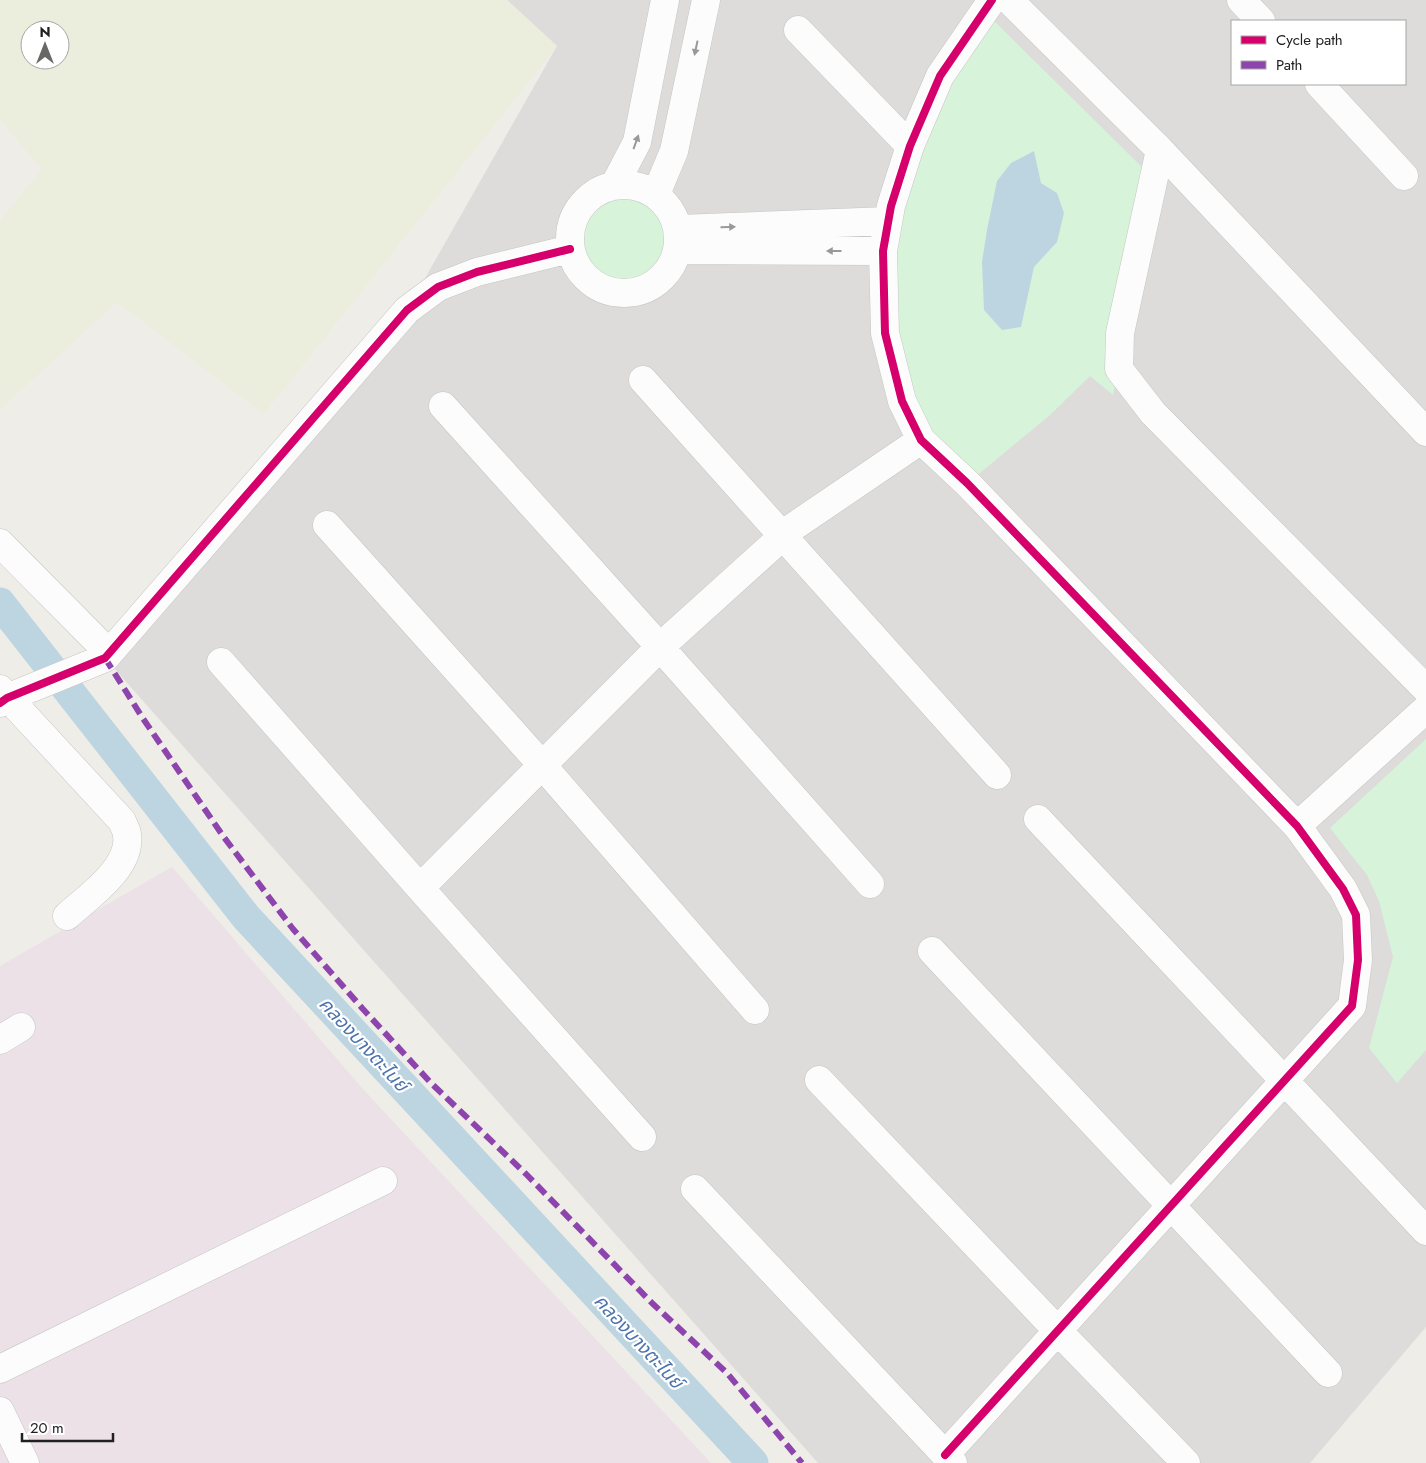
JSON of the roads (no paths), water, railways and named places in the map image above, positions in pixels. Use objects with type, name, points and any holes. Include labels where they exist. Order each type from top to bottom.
[{"type":"street","points":[[614,186],[637,142],[665,0]]},
{"type":"street","points":[[656,194],[674,151],[706,0]]},
{"type":"street","points":[[695,1189],[949,1459],[1057,1330],[1352,1006],[1358,960],[1356,915],[1343,890],[1297,826],[967,483],[921,440],[902,401],[885,334],[883,251],[891,206],[910,146],[940,76],[992,0]]},
{"type":"street","points":[[1009,0],[1160,150],[1426,432]]},
{"type":"street","points":[[1241,0],[1260,20]]},
{"type":"street","points":[[798,30],[910,146]]},
{"type":"street","points":[[650,73],[689,79]]},
{"type":"street","points":[[1320,85],[1404,176]]},
{"type":"street","points":[[1160,150],[1120,333],[1119,369],[1153,413],[1426,688]]},
{"type":"street","points":[[614,186],[636,186],[656,194],[670,209],[678,240],[670,270],[654,283],[635,293],[614,293],[593,285],[579,270],[570,249],[571,227],[579,208],[595,194],[614,186]]},
{"type":"street","points":[[678,240],[888,221]]},
{"type":"street","points":[[678,240],[883,251]]},
{"type":"street","points":[[68,916],[117,870],[126,854],[128,835],[122,820],[8,695],[98,659],[407,310],[438,287],[477,272],[570,249]]},
{"type":"street","points":[[643,380],[997,775]]},
{"type":"street","points":[[443,406],[870,884]]},
{"type":"street","points":[[420,888],[660,647],[793,527],[921,440]]},
{"type":"street","points":[[328,525],[542,765],[756,1010]]},
{"type":"street","points":[[0,543],[98,659]]},
{"type":"street","points":[[221,662],[642,1137]]},
{"type":"street","points":[[1297,826],[1426,709]]},
{"type":"street","points":[[1038,819],[1426,1231]]},
{"type":"street","points":[[932,951],[1328,1372]]},
{"type":"street","points":[[819,1080],[1186,1463]]},
{"type":"street","points":[[0,1369],[383,1181]]},
{"type":"street","points":[[0,1412],[25,1463]]},
{"type":"water","points":[[1034,151],[1041,183],[1057,193],[1064,213],[1057,242],[1034,267],[1021,327],[1002,330],[984,310],[982,262],[987,230],[997,181],[1011,163]]},
{"type":"waterway","name":"คลองบางตะไนย์","points":[[0,603],[246,917],[753,1463]]}]
